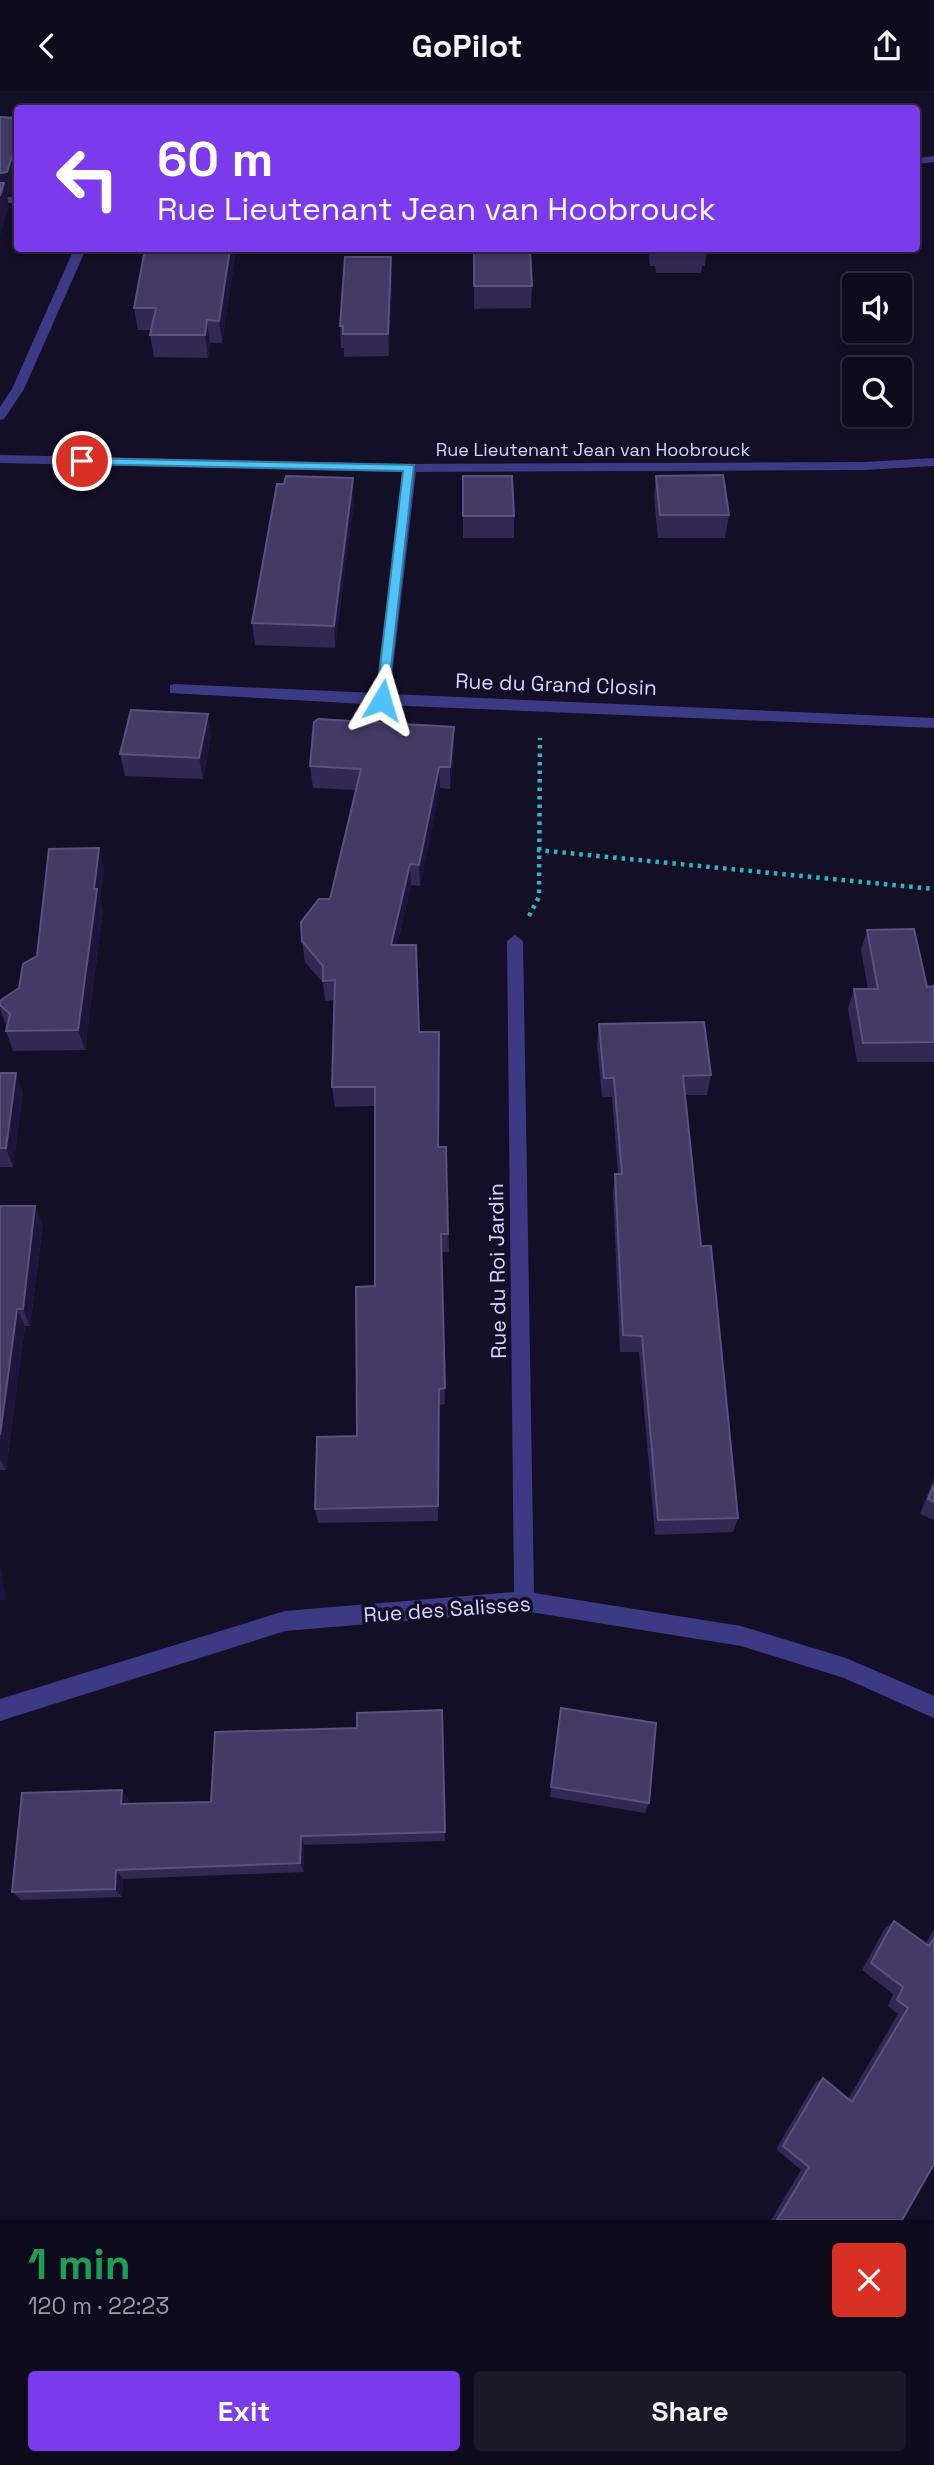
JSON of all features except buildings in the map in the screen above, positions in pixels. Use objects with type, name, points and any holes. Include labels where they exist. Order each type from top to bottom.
[{"type":"street","points":[[0,416],[18,389],[79,252]]},
{"type":"street","name":"Rue Lieutenant Jean van Hoobrouck","points":[[0,459],[410,468],[850,466],[934,462]]},
{"type":"street","points":[[382,700],[410,468]]},
{"type":"street","name":"Rue du Grand Closin","points":[[175,689],[382,700],[541,703],[934,723]]},
{"type":"street","name":"Rue du Roi Jardin","points":[[515,941],[524,1601]]},
{"type":"street","name":"Rue des Salisses","points":[[0,1710],[285,1621],[524,1601],[741,1636],[846,1668],[934,1707]]},
{"type":"path","points":[[515,941],[539,897],[537,850],[541,703]]},
{"type":"path","points":[[537,850],[934,889]]},
{"type":"route","points":[[82,461],[410,468],[382,700]]}]
